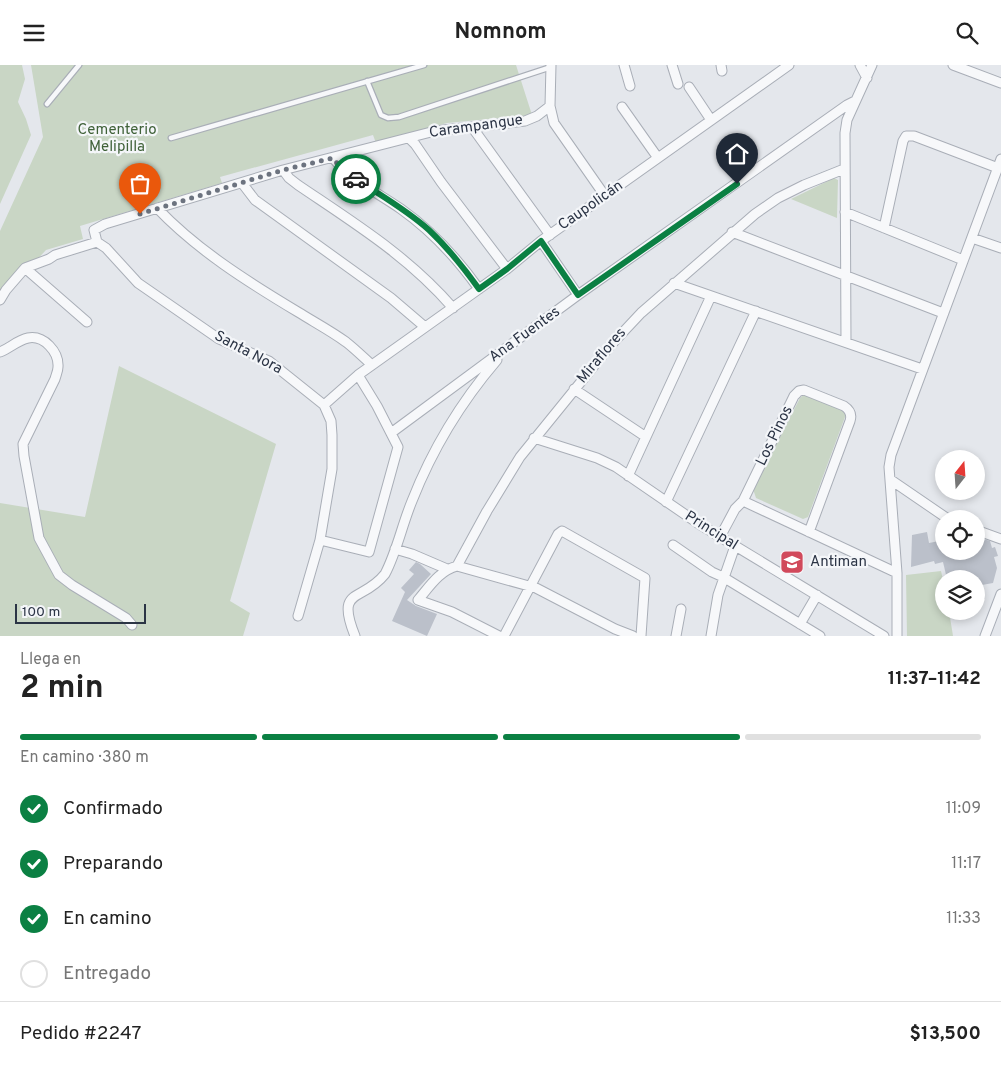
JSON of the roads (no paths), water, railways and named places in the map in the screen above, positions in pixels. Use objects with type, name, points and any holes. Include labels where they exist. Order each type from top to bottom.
[{"type":"street","points":[[624,65],[630,86]]},
{"type":"street","points":[[672,65],[678,84]]},
{"type":"street","name":"Caupolicán","points":[[324,405],[358,375],[507,269],[541,241],[789,65]]},
{"type":"street","points":[[860,65],[867,78]]},
{"type":"street","points":[[846,343],[844,133],[847,120],[872,65]]},
{"type":"street","points":[[953,65],[1001,83]]},
{"type":"street","points":[[551,66],[550,106],[552,118],[556,127],[605,196]]},
{"type":"street","points":[[688,87],[711,120]]},
{"type":"street","name":"Ana Fuentes","points":[[391,433],[578,295],[847,105],[856,101]]},
{"type":"street","name":"Carampangue","points":[[97,242],[94,229],[105,224],[283,170],[435,131],[525,121],[537,116],[550,106]]},
{"type":"street","points":[[622,107],[658,158]]},
{"type":"street","points":[[832,117],[847,120]]},
{"type":"street","points":[[472,127],[550,235]]},
{"type":"street","points":[[884,228],[903,141],[906,136],[914,135],[999,164],[891,455],[889,467],[897,573],[897,636]]},
{"type":"street","points":[[409,138],[415,143],[441,182],[507,269]]},
{"type":"street","points":[[333,158],[351,175],[402,209],[427,229],[457,260],[479,289]]},
{"type":"street","name":"Miraflores","points":[[457,566],[500,489],[534,438],[625,329],[674,283],[755,214],[778,198],[844,169]]},
{"type":"street","points":[[283,170],[288,178],[408,263],[453,308]]},
{"type":"street","points":[[242,183],[254,201],[391,297],[425,327]]},
{"type":"street","points":[[157,209],[173,225],[216,259],[323,326],[347,343],[372,365]]},
{"type":"street","points":[[844,212],[963,261]]},
{"type":"street","points":[[732,232],[944,313]]},
{"type":"street","points":[[972,238],[1001,249]]},
{"type":"street","points":[[541,241],[578,295]]},
{"type":"street","points":[[0,300],[24,268],[55,255],[97,242]]},
{"type":"street","name":"Santa Nora","points":[[97,242],[106,248],[138,283],[219,339],[269,361],[324,405]]},
{"type":"street","points":[[24,268],[87,322]]},
{"type":"street","points":[[674,283],[922,369]]},
{"type":"street","points":[[628,476],[712,295]]},
{"type":"street","points":[[666,502],[756,311]]},
{"type":"street","points":[[0,352],[26,338],[35,337],[43,340],[52,349],[57,358],[59,369],[23,444],[39,538],[59,575],[126,618],[132,625]]},
{"type":"street","points":[[355,636],[348,617],[350,602],[355,595],[373,586],[388,567],[412,499],[441,440],[468,395],[507,349]]},
{"type":"street","points":[[320,541],[369,551],[398,447],[358,375]]},
{"type":"street","points":[[574,389],[646,437]]},
{"type":"street","name":"Los Pinos","points":[[720,537],[735,509],[743,501],[797,393],[804,391],[844,406],[850,412],[851,418],[809,532]]},
{"type":"street","points":[[298,616],[320,541],[333,452],[331,421],[324,405]]},
{"type":"street","name":"Principal","points":[[534,438],[602,460],[616,467],[720,537],[884,636]]},
{"type":"street","points":[[891,480],[935,510]]},
{"type":"street","points":[[743,501],[897,573]]},
{"type":"street","points":[[504,636],[529,586],[558,534],[562,531],[645,578],[641,636]]},
{"type":"street","points":[[985,533],[1001,539]]},
{"type":"street","points":[[672,545],[712,572],[820,636]]},
{"type":"street","points":[[711,636],[723,577],[735,546]]},
{"type":"street","points":[[395,549],[420,557],[447,569]]},
{"type":"street","points":[[499,636],[452,612],[418,600],[438,575],[447,569],[457,566],[543,591],[615,629],[633,636]]},
{"type":"street","points":[[985,636],[1001,594]]},
{"type":"street","points":[[800,624],[817,595]]},
{"type":"street","points":[[676,636],[682,609]]},
{"type":"lane","points":[[47,104],[79,65]]},
{"type":"lane","points":[[171,138],[424,65]]},
{"type":"lane","points":[[367,81],[381,115],[388,118],[399,117],[551,66]]},
{"type":"place","name":"Antiman","points":[[792,562]]},
{"type":"park label","name":"Cementerio Melipilla","points":[[117,138]]}]
